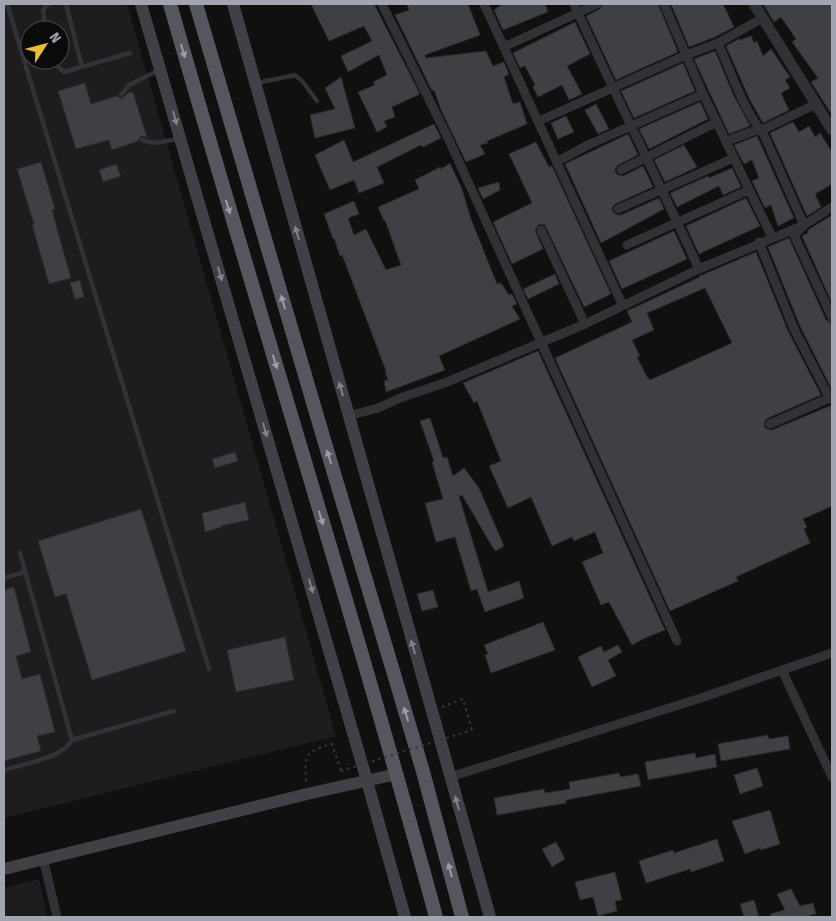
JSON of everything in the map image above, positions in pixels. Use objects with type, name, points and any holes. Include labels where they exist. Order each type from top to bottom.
[{"type":"highway","points":[[170,4],[211,148],[398,774],[436,917]]},
{"type":"highway","points":[[196,4],[422,768],[462,917]]},
{"type":"main road","points":[[142,4],[405,917]]},
{"type":"main road","points":[[233,4],[490,917]]},
{"type":"main road","points":[[4,869],[307,794],[398,774]]},
{"type":"street","points":[[382,4],[449,140],[677,641]]},
{"type":"street","points":[[484,4],[558,161],[622,304]]},
{"type":"street","points":[[504,47],[576,8],[597,4]]},
{"type":"street","points":[[664,4],[703,94],[772,237]]},
{"type":"street","points":[[754,4],[832,130]]},
{"type":"street","points":[[576,8],[699,269]]},
{"type":"street","points":[[539,121],[686,55],[718,43],[763,18]]},
{"type":"street","points":[[718,43],[745,103],[764,135],[804,225]]},
{"type":"street","points":[[558,161],[630,126],[703,94]]},
{"type":"street","points":[[727,142],[760,130],[816,104]]},
{"type":"street","points":[[621,170],[717,122]]},
{"type":"street","points":[[618,209],[734,158]]},
{"type":"street","points":[[627,245],[749,190]]},
{"type":"street","points":[[348,416],[378,408],[446,382],[585,324],[622,304],[699,269],[759,242],[804,225],[832,207]]},
{"type":"street","points":[[804,225],[794,235],[832,317]]},
{"type":"street","points":[[541,230],[585,324]]},
{"type":"street","points":[[759,242],[794,329],[831,398],[770,424]]},
{"type":"street","points":[[450,777],[701,698],[832,653]]},
{"type":"street","points":[[782,670],[832,777]]},
{"type":"street","points":[[43,858],[57,917]]},
{"type":"lane","points":[[7,4],[209,669]]},
{"type":"lane","points":[[44,20],[43,11],[47,4],[50,4]]},
{"type":"lane","points":[[66,4],[82,67]]},
{"type":"lane","points":[[62,70],[64,72],[130,53]]},
{"type":"lane","points":[[121,95],[129,85],[161,70]]},
{"type":"lane","points":[[255,83],[296,75],[317,101]]},
{"type":"lane","points":[[142,140],[153,143],[181,139]]},
{"type":"lane","points":[[4,770],[56,754],[69,746],[72,740],[20,553]]},
{"type":"lane","points":[[4,578],[25,572]]},
{"type":"lane","points":[[72,740],[174,711]]},
{"type":"path","points":[[307,794],[305,768],[307,756],[315,749],[332,744],[340,771],[472,730],[463,699],[440,707]]},
{"type":"shaded area","points":[[4,4],[127,4],[336,736],[4,818]]},
{"type":"shaded area","points":[[39,879],[47,917],[4,917],[4,888]]},
{"type":"building","points":[[311,4],[374,4],[420,94],[392,107],[395,117],[384,121],[387,127],[377,132],[358,92],[375,85],[373,82],[387,75],[379,55],[348,72],[341,56],[372,41],[364,26],[329,41]]},
{"type":"building","points":[[407,4],[468,4],[480,35],[425,55],[426,58],[486,51],[493,66],[504,62],[509,74],[504,77],[513,104],[520,102],[527,124],[480,145],[485,154],[466,162],[441,110],[434,90],[432,91],[395,15],[409,10]]},
{"type":"building","points":[[503,4],[545,4],[548,12],[503,30],[494,10]]},
{"type":"building","points":[[603,4],[658,4],[678,52],[616,80],[586,16],[600,9]]},
{"type":"building","points":[[671,4],[723,4],[734,27],[689,47]]},
{"type":"building","points":[[763,4],[832,4],[832,115],[811,82],[818,78],[792,42],[796,39],[781,17],[774,22]]},
{"type":"building","points":[[575,22],[590,54],[567,66],[582,94],[569,100],[562,85],[538,97],[533,87],[535,85],[525,66],[520,68],[513,53]]},
{"type":"building","points":[[751,36],[754,43],[757,41],[763,56],[771,49],[790,77],[785,80],[790,88],[781,93],[789,110],[763,123],[750,100],[726,46],[739,39]]},
{"type":"building","points":[[715,51],[733,94],[750,126],[729,134],[694,59]]},
{"type":"building","points":[[683,63],[695,91],[634,118],[621,91]]},
{"type":"building","points":[[341,77],[355,128],[315,138],[310,115],[335,109],[325,88]]},
{"type":"building","points":[[85,83],[91,104],[117,96],[122,99],[128,93],[133,92],[147,137],[141,136],[138,141],[112,150],[109,140],[76,149],[58,91]]},
{"type":"building","points":[[700,102],[708,119],[649,149],[639,129]]},
{"type":"building","points":[[596,104],[609,129],[598,134],[585,110]]},
{"type":"building","points":[[566,116],[574,132],[558,139],[551,123]]},
{"type":"building","points":[[793,122],[799,132],[809,126],[815,137],[820,133],[832,152],[832,184],[815,194],[821,207],[807,216],[770,133]]},
{"type":"building","points":[[434,124],[441,138],[423,147],[421,145],[377,167],[384,183],[359,193],[354,180],[330,190],[315,155],[344,140],[353,162]]},
{"type":"building","points":[[628,134],[638,155],[618,165],[615,172],[623,176],[643,166],[653,187],[615,204],[612,208],[613,212],[621,215],[659,198],[664,209],[601,243],[565,164]]},
{"type":"building","points":[[757,136],[794,218],[778,226],[771,205],[765,208],[752,181],[759,178],[752,160],[744,164],[734,145]]},
{"type":"building","points":[[536,142],[549,167],[552,166],[611,294],[584,307],[545,225],[539,224],[535,230],[543,249],[512,264],[493,222],[532,203],[509,154]]},
{"type":"building","points":[[684,145],[697,167],[665,182],[654,160]]},
{"type":"building","points":[[41,162],[55,209],[52,210],[71,278],[49,284],[32,225],[34,224],[17,169]]},
{"type":"building","points":[[450,163],[462,189],[471,219],[497,284],[501,283],[509,295],[512,294],[517,304],[512,306],[520,319],[439,356],[445,370],[386,392],[384,381],[388,380],[386,371],[346,265],[342,255],[340,256],[324,214],[354,201],[359,214],[348,218],[354,235],[366,229],[386,270],[401,265],[385,220],[378,207],[419,189],[415,180]]},
{"type":"building","points":[[116,164],[121,176],[103,182],[99,170]]},
{"type":"building","points":[[732,168],[741,187],[723,195],[719,186],[677,207],[670,193],[708,176],[709,178]]},
{"type":"building","points":[[499,182],[500,190],[483,199],[478,188]]},
{"type":"building","points":[[746,198],[760,226],[699,254],[686,226]]},
{"type":"building","points":[[832,215],[832,303],[802,236]]},
{"type":"building","points":[[674,231],[687,259],[622,289],[609,261]]},
{"type":"building","points":[[789,238],[826,320],[832,323],[832,390],[800,326],[768,247]]},
{"type":"building","points":[[756,252],[788,331],[821,395],[768,418],[764,426],[772,430],[832,405],[832,506],[803,519],[807,527],[804,529],[810,543],[736,577],[738,581],[670,611],[555,358],[632,322],[627,311],[699,276]],"holes":[[[705,288],[732,343],[650,380],[637,357],[640,356],[632,340],[654,330],[647,313]]]},
{"type":"building","points":[[555,274],[559,284],[528,299],[523,289]]},
{"type":"building","points":[[80,280],[84,297],[75,299],[70,283]]},
{"type":"building","points":[[538,351],[665,630],[632,645],[609,602],[601,605],[582,562],[603,553],[595,532],[574,541],[572,537],[552,546],[531,497],[508,508],[489,466],[501,461],[477,401],[474,403],[463,383]]},
{"type":"building","points":[[430,418],[443,458],[447,457],[453,476],[464,468],[479,488],[504,546],[496,551],[493,548],[462,495],[459,496],[488,592],[519,581],[524,598],[485,612],[477,589],[471,591],[455,537],[436,542],[425,503],[443,499],[432,462],[434,461],[420,421]]},
{"type":"building","points":[[235,452],[238,461],[215,468],[212,459]]},
{"type":"building","points":[[245,502],[249,520],[221,526],[205,532],[202,513]]},
{"type":"building","points":[[141,509],[186,651],[92,680],[66,594],[55,597],[38,541]]},
{"type":"building","points":[[14,587],[31,652],[16,656],[22,679],[40,674],[55,732],[37,736],[41,751],[4,761],[4,590]]},
{"type":"building","points":[[433,590],[438,607],[422,611],[417,594]]},
{"type":"building","points":[[543,622],[555,650],[491,673],[485,655],[488,654],[484,645]]},
{"type":"building","points":[[285,637],[294,680],[236,692],[227,650]]},
{"type":"building","points":[[618,645],[622,652],[608,660],[616,676],[592,687],[578,657],[601,646],[604,652]]},
{"type":"building","points":[[768,735],[769,739],[788,736],[790,749],[721,761],[718,744]]},
{"type":"building","points":[[695,753],[696,758],[715,754],[717,767],[648,780],[645,762]]},
{"type":"building","points":[[757,768],[763,786],[740,794],[734,775]]},
{"type":"building","points":[[619,773],[620,777],[638,774],[641,786],[566,800],[566,803],[497,815],[494,798],[544,789],[545,793],[570,789],[569,782]]},
{"type":"building","points":[[770,810],[780,844],[761,850],[760,848],[745,854],[732,821]]},
{"type":"building","points":[[717,839],[724,861],[691,872],[690,869],[646,883],[639,861],[673,850],[674,853]]},
{"type":"building","points":[[556,842],[565,859],[552,867],[542,849]]},
{"type":"building","points":[[615,872],[622,900],[615,901],[617,911],[598,916],[593,897],[580,900],[575,882]]},
{"type":"building","points":[[791,889],[800,906],[813,903],[816,914],[810,915],[811,917],[771,917],[770,914],[785,910],[777,894]]},
{"type":"building","points":[[754,900],[759,917],[744,917],[740,904]]}]
